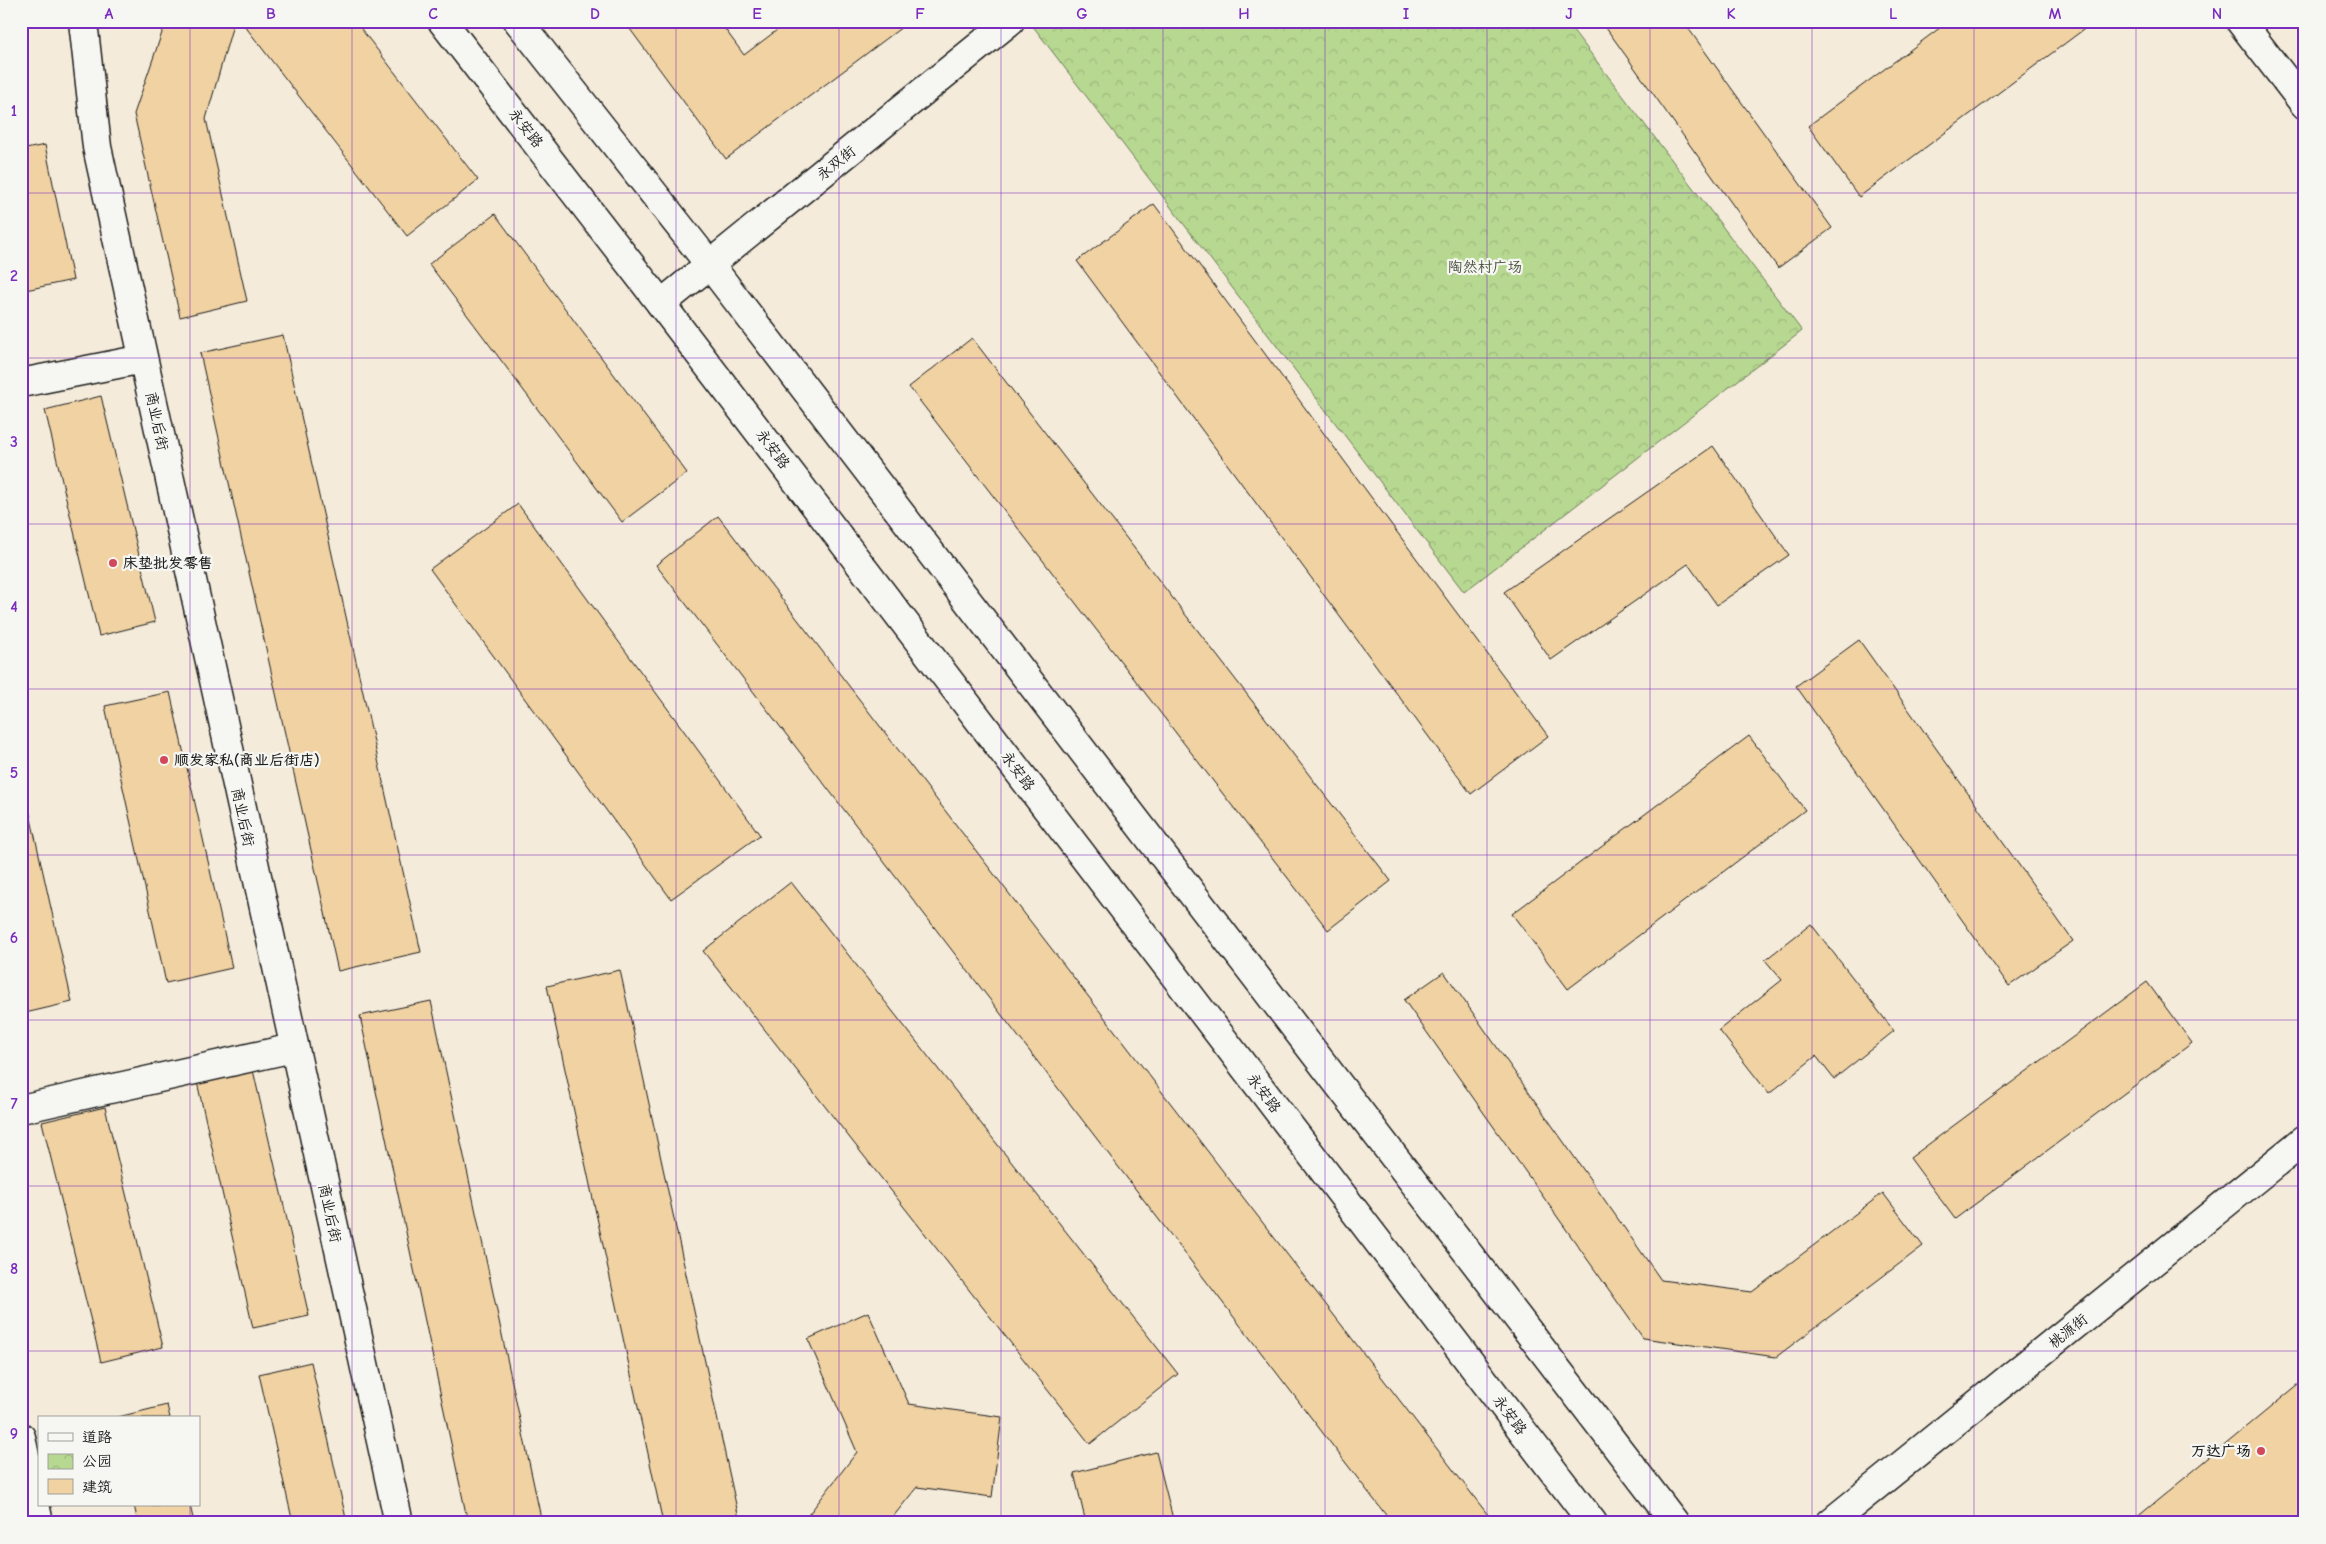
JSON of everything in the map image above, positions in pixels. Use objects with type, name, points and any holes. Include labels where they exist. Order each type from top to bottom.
[{"type":"street","name":"商业后街","points":[[83,21],[97,147],[293,1048],[399,1523]]},
{"type":"street","name":"永安路","points":[[442,21],[661,304],[1592,1523]]},
{"type":"street","points":[[518,21],[710,265],[1675,1523]]},
{"type":"street","name":"永双街","points":[[661,304],[1010,21]]},
{"type":"street","points":[[2240,21],[2305,105]]},
{"type":"street","points":[[21,383],[143,359]]},
{"type":"street","points":[[21,1109],[293,1048]]},
{"type":"street","name":"桃源街","points":[[1830,1523],[2305,1139]]},
{"type":"street","points":[[21,1437],[39,1523]]},
{"type":"green space","name":"陶然村广场","points":[[1029,21],[1566,21],[1802,331],[1464,592]]},
{"type":"building","points":[[166,21],[234,21],[206,119],[247,301],[180,317],[134,114]]},
{"type":"building","points":[[241,21],[355,21],[478,180],[407,236]]},
{"type":"building","points":[[624,21],[719,21],[744,55],[789,21],[910,21],[726,159]]},
{"type":"building","points":[[1601,21],[1683,21],[1832,228],[1778,268]]},
{"type":"building","points":[[1949,21],[2095,21],[1859,197],[1808,126]]},
{"type":"building","points":[[45,145],[73,280],[21,291],[21,150]]},
{"type":"building","points":[[1154,204],[1548,736],[1471,794],[1077,261]]},
{"type":"building","points":[[495,214],[687,473],[622,522],[429,264]]},
{"type":"building","points":[[283,335],[421,952],[338,971],[200,353]]},
{"type":"building","points":[[972,338],[1391,881],[1328,930],[909,387]]},
{"type":"building","points":[[101,396],[155,622],[99,636],[45,410]]},
{"type":"building","points":[[1713,446],[1789,555],[1717,605],[1688,564],[1551,660],[1504,592]]},
{"type":"building","points":[[518,504],[760,835],[671,899],[430,569]]},
{"type":"building","points":[[718,516],[1488,1515],[1487,1523],[1392,1523],[656,565]]},
{"type":"building","points":[[1859,640],[2073,941],[2009,986],[1796,686]]},
{"type":"building","points":[[170,692],[232,968],[166,983],[105,706]]},
{"type":"building","points":[[1749,736],[1805,810],[1568,989],[1512,914]]},
{"type":"building","points":[[21,774],[72,1002],[21,1014]]},
{"type":"building","points":[[791,882],[1178,1374],[1090,1444],[703,951]]},
{"type":"building","points":[[1811,924],[1894,1031],[1834,1079],[1816,1056],[1769,1094],[1719,1030],[1782,980],[1765,960]]},
{"type":"building","points":[[620,970],[740,1523],[663,1523],[547,986]]},
{"type":"building","points":[[1444,972],[1661,1280],[1752,1292],[1883,1193],[1923,1246],[1776,1357],[1643,1338],[1404,1000]]},
{"type":"building","points":[[2147,982],[2192,1043],[1955,1219],[1910,1158]]},
{"type":"building","points":[[431,1001],[542,1523],[468,1523],[360,1016]]},
{"type":"building","points":[[253,1070],[309,1316],[253,1328],[197,1082]]},
{"type":"building","points":[[105,1107],[163,1347],[101,1362],[42,1122]]},
{"type":"building","points":[[868,1312],[909,1404],[1002,1417],[992,1497],[917,1487],[888,1523],[802,1523],[857,1452],[808,1339]]},
{"type":"building","points":[[311,1362],[347,1523],[293,1523],[259,1374]]},
{"type":"building","name":"万达广场","points":[[2305,1379],[2305,1523],[2130,1523]]},
{"type":"building","points":[[167,1405],[170,1416],[122,1416]]},
{"type":"building","points":[[1156,1452],[1174,1523],[1086,1523],[1074,1473]]},
{"type":"building","points":[[134,1506],[190,1506],[194,1523],[138,1523]]},
{"type":"place","name":"床垫批发零售","points":[[113,563]]},
{"type":"place","name":"顺发家私(商业后街店)","points":[[164,760]]},
{"type":"place","name":"万达广场","points":[[2261,1451]]}]
